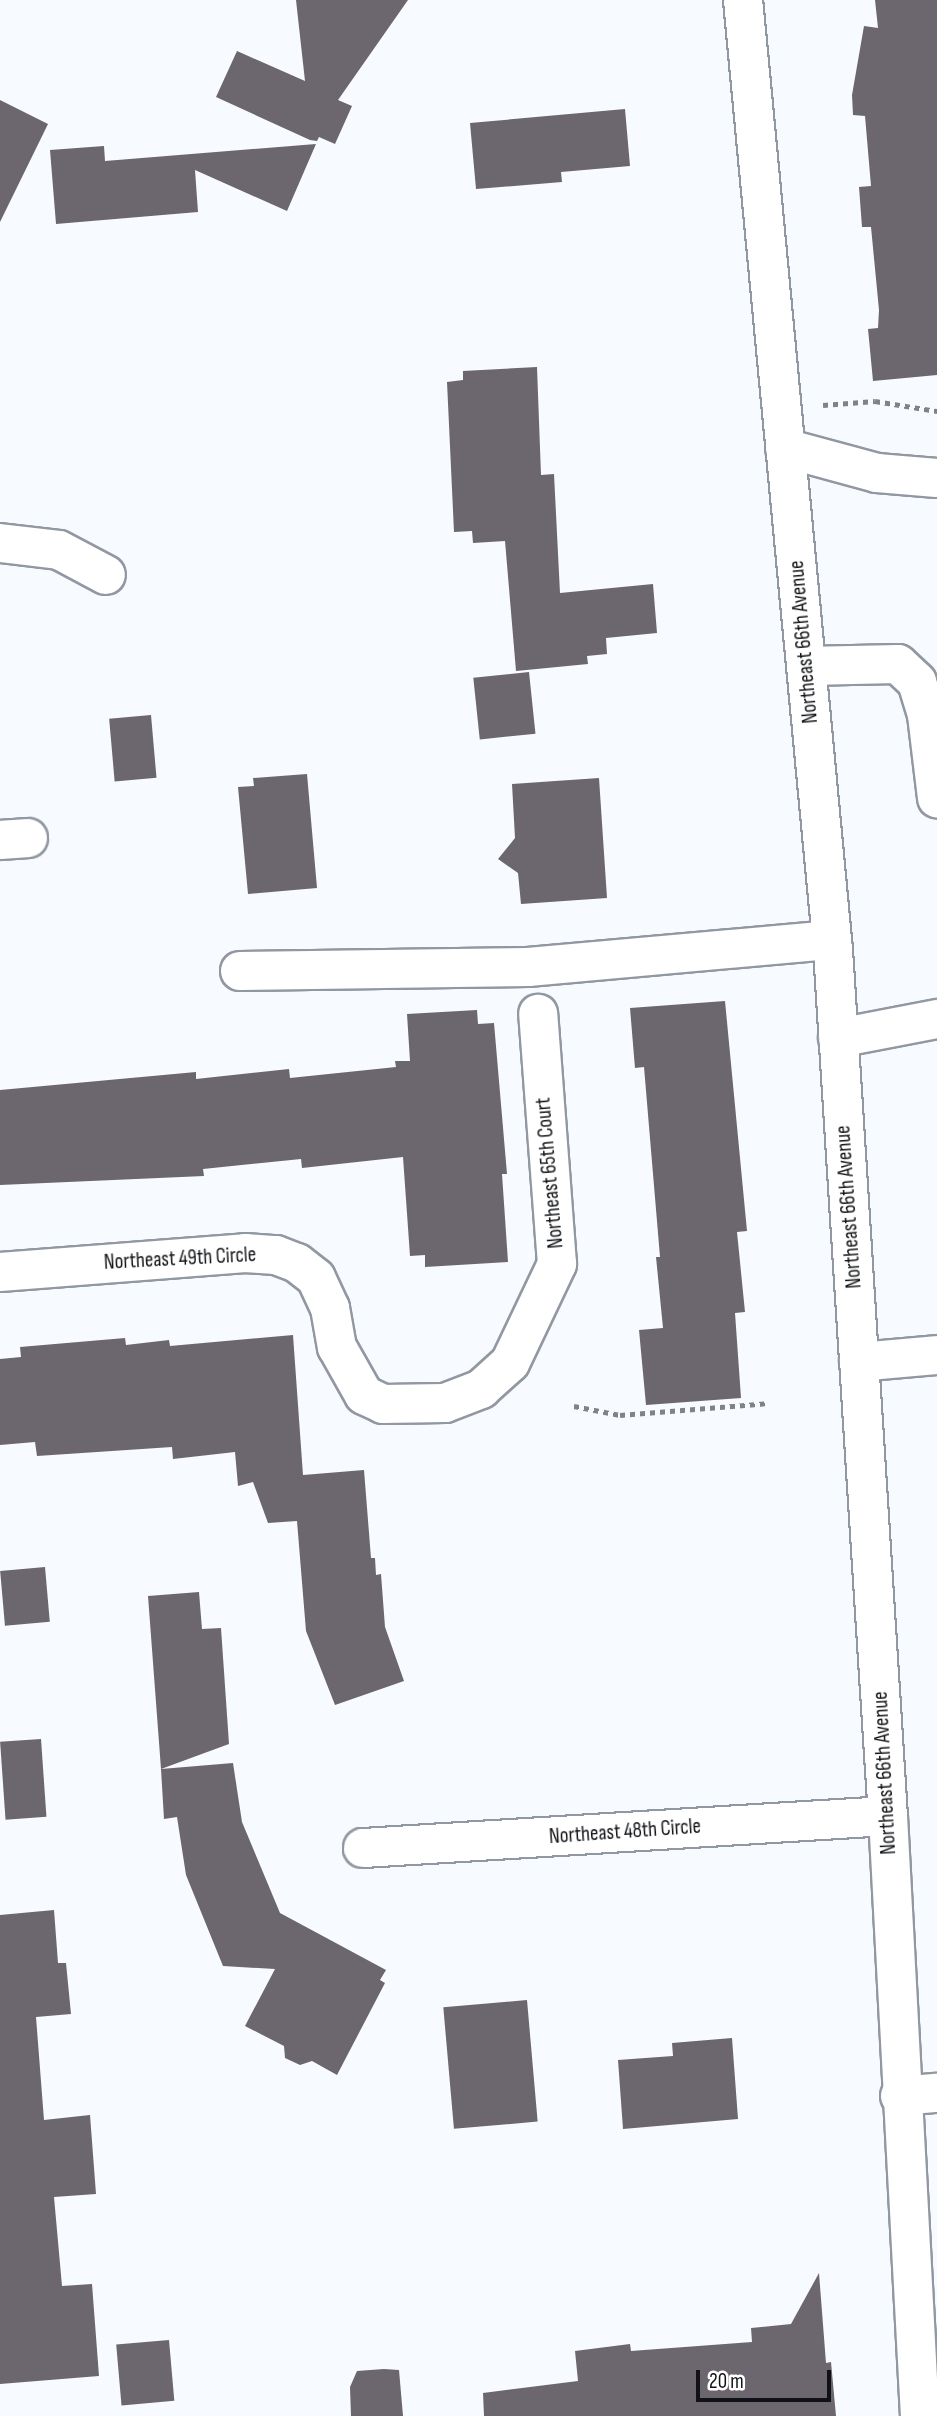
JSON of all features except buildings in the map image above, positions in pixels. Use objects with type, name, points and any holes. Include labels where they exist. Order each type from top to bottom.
[{"type":"street","name":"Northeast 66th Avenue","points":[[743,0],[832,940],[888,1816],[918,2094],[927,2362],[920,2416]]},
{"type":"street","points":[[785,448],[877,473],[937,478]]},
{"type":"street","points":[[0,543],[59,550],[106,575]]},
{"type":"street","points":[[806,666],[898,664],[917,682],[927,715],[937,798]]},
{"type":"street","points":[[240,971],[528,967],[832,940]]},
{"type":"street","name":"Northeast 65th Court","points":[[510,1363],[557,1264],[538,1014]]},
{"type":"street","points":[[838,1038],[936,1020]]},
{"type":"street","name":"Northeast 49th Circle","points":[[0,1272],[245,1253],[276,1255],[297,1263],[316,1279],[350,1377],[364,1395],[383,1404],[464,1398],[489,1384],[510,1363]]},
{"type":"street","points":[[859,1363],[937,1356]]},
{"type":"street","name":"Northeast 48th Circle","points":[[363,1848],[888,1816]]},
{"type":"path","points":[[808,406],[875,401],[937,411]]},
{"type":"path","points":[[574,1406],[621,1415],[769,1403]]}]
